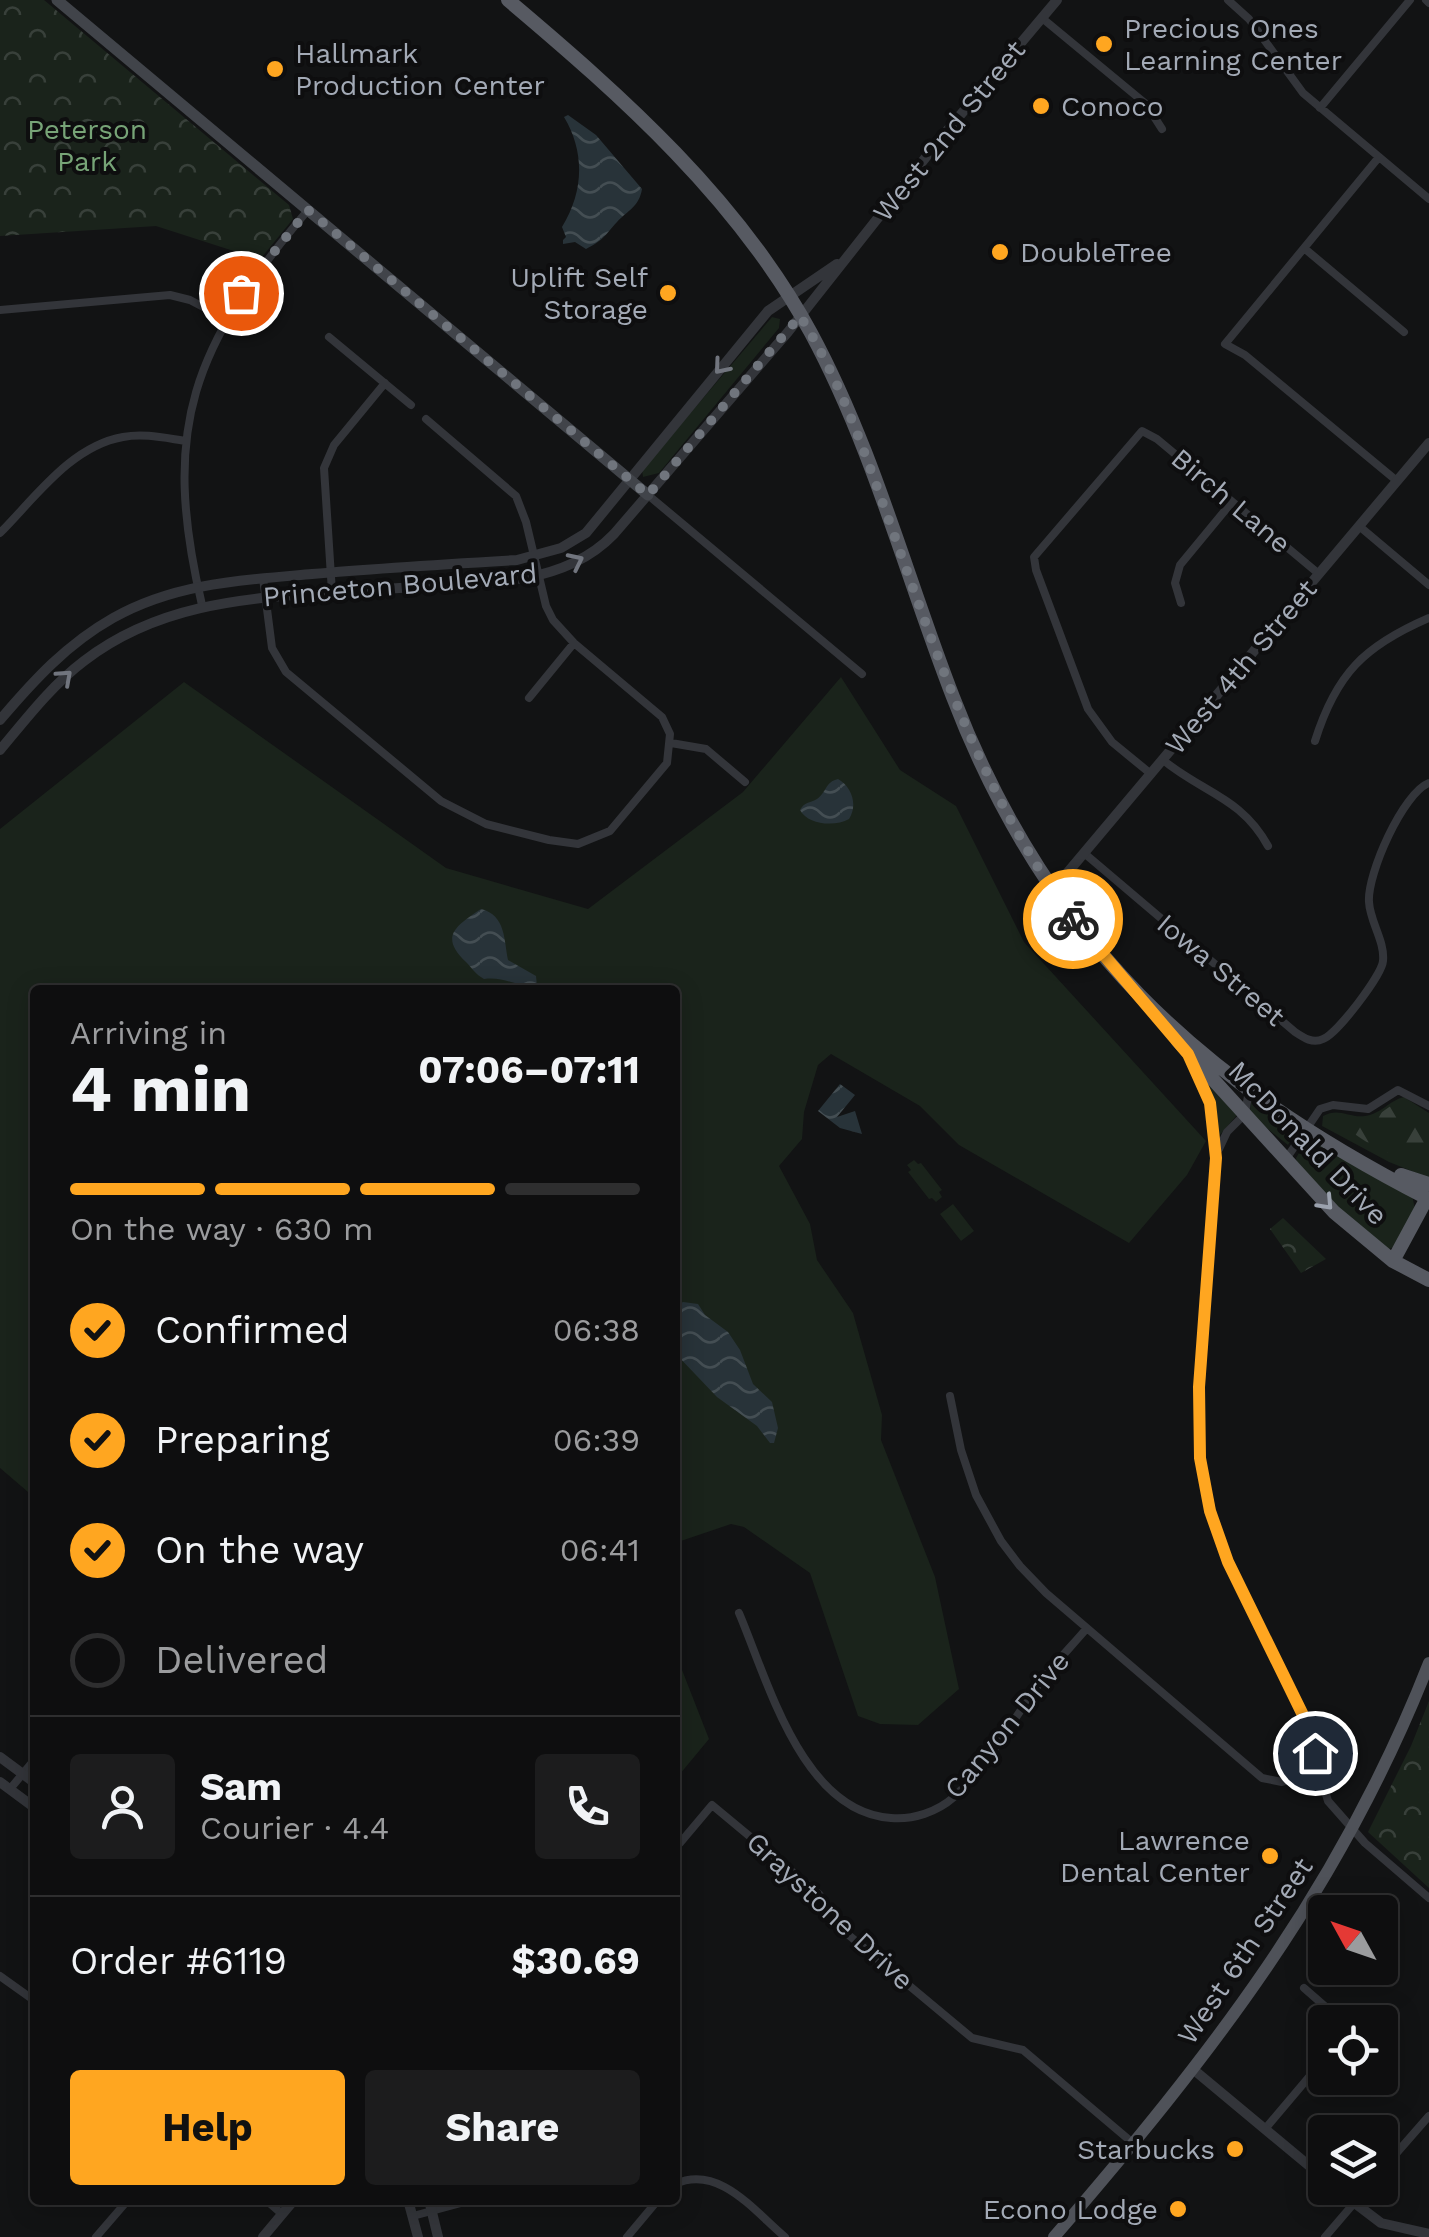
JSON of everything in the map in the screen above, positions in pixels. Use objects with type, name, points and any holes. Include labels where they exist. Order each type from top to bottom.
[{"type":"highway","name":"McDonald Drive","points":[[508,0],[656,130],[716,198],[800,316],[861,443],[978,759],[1052,891],[1106,961],[1166,1024],[1188,1054],[1346,1223],[1393,1261],[1429,1280]]},
{"type":"highway","name":"McDonald Drive","points":[[1166,1024],[1249,1090],[1306,1128],[1428,1194]]},
{"type":"highway","points":[[1393,1261],[1428,1194]]},
{"type":"main road","points":[[58,0],[648,495]]},
{"type":"main road","name":"West 6th Street","points":[[1054,2237],[1194,2070],[1277,1956],[1353,1830],[1394,1748],[1429,1663]]},
{"type":"street","name":"West 2nd Street","points":[[800,316],[1057,0]]},
{"type":"street","points":[[1228,0],[1320,108],[1429,199]]},
{"type":"street","points":[[1320,108],[1410,0]]},
{"type":"street","points":[[1042,18],[1146,104],[1162,129]]},
{"type":"street","points":[[1380,158],[1225,344],[1244,354],[1397,481]]},
{"type":"street","points":[[202,605],[185,518],[186,440],[206,360],[226,319],[262,265],[308,210]]},
{"type":"street","points":[[1304,248],[1404,332]]},
{"type":"street","name":"West 2nd Street","points":[[787,296],[842,261]]},
{"type":"street","points":[[0,310],[170,295],[190,300],[226,319]]},
{"type":"street","name":"Princeton Boulevard","points":[[0,720],[43,670],[94,630],[148,602],[198,586],[534,556],[561,548],[586,533],[759,320],[787,296]]},
{"type":"street","name":"Princeton Boulevard","points":[[0,750],[52,688],[84,660],[131,631],[202,605],[538,575],[595,551],[648,495],[800,316]]},
{"type":"street","points":[[329,337],[412,405]]},
{"type":"street","points":[[332,592],[324,468],[334,445],[385,383]]},
{"type":"street","points":[[263,578],[272,648],[296,683],[426,791],[486,824],[566,844],[600,837],[618,823],[662,771],[671,743],[667,726],[654,708],[552,620],[516,496],[426,419]]},
{"type":"street","name":"Birch Lane","points":[[1150,774],[1112,742],[1088,709],[1034,557],[1142,431],[1157,439],[1319,574]]},
{"type":"street","points":[[0,532],[68,465],[94,447],[130,436],[186,440]]},
{"type":"street","name":"West 4th Street","points":[[1052,891],[1429,443]]},
{"type":"street","points":[[648,495],[862,674]]},
{"type":"street","points":[[1181,603],[1176,583],[1180,565],[1232,502]]},
{"type":"street","points":[[1359,526],[1429,584]]},
{"type":"street","points":[[1315,741],[1328,702],[1350,668],[1396,635],[1429,618]]},
{"type":"street","points":[[529,698],[574,642]]},
{"type":"street","points":[[671,743],[706,749],[746,782]]},
{"type":"street","points":[[1163,760],[1246,814],[1268,846]]},
{"type":"street","name":"Iowa Street","points":[[1084,853],[1257,1001],[1303,1037],[1316,1041],[1333,1032],[1381,970],[1382,951],[1369,909],[1371,879],[1410,796],[1429,783]]},
{"type":"street","points":[[1188,1054],[1210,1103],[1216,1158],[1199,1387],[1200,1458],[1210,1511],[1222,1548],[1302,1713],[1328,1801],[1353,1830],[1429,1898]]},
{"type":"street","points":[[1216,1158],[1227,1132],[1245,1114],[1249,1090]]},
{"type":"street","points":[[1286,1160],[1326,1106],[1368,1109],[1398,1090],[1429,1106]]},
{"type":"street","points":[[950,1396],[967,1470],[988,1519],[1020,1566],[1086,1628],[1262,1778],[1282,1782],[1320,1772]]},
{"type":"street","name":"Canyon Drive","points":[[739,1613],[792,1739],[812,1769],[834,1793],[858,1810],[897,1819],[925,1814],[955,1796],[1086,1628]]},
{"type":"street","points":[[0,1757],[30,1779]]},
{"type":"street","points":[[30,1765],[5,1786],[30,1804]]},
{"type":"street","name":"Graystone Drive","points":[[680,1843],[712,1805],[818,1894],[839,1927],[972,2038],[1023,2050],[1134,2144]]},
{"type":"street","points":[[0,1976],[30,1997]]},
{"type":"street","points":[[1304,1988],[1324,2005]]},
{"type":"street","points":[[1194,2070],[1308,2165]]},
{"type":"street","points":[[1265,2129],[1308,2078]]},
{"type":"street","points":[[1398,2151],[1429,2116]]},
{"type":"street","points":[[680,2183],[696,2178],[714,2180],[784,2237]]},
{"type":"street","points":[[96,2237],[124,2205]]},
{"type":"street","points":[[272,2205],[282,2214]]},
{"type":"street","points":[[263,2237],[290,2205]]},
{"type":"street","points":[[409,2205],[418,2237]]},
{"type":"street","points":[[628,2237],[654,2205]]},
{"type":"street","points":[[1325,2237],[1352,2205]]},
{"type":"street","points":[[1357,2205],[1381,2223],[1429,2234]]},
{"type":"street","points":[[412,2216],[430,2206],[438,2237]]},
{"type":"green space","name":"Peterson Park","points":[[0,0],[44,0],[289,205],[293,219],[257,263],[240,253],[156,226],[0,236]]},
{"type":"green space","points":[[772,317],[780,319],[779,328],[659,473],[643,477],[642,470]]},
{"type":"green space","points":[[841,677],[900,770],[956,806],[1024,942],[1206,1141],[1187,1175],[1129,1243],[959,1145],[920,1106],[831,1054],[818,1065],[804,1112],[802,1139],[779,1166],[810,1224],[817,1260],[853,1313],[882,1415],[881,1440],[935,1577],[959,1689],[918,1725],[880,1724],[858,1716],[810,1573],[744,1527],[731,1524],[680,1541],[680,985],[30,985],[30,1494],[0,1468],[0,829],[184,682],[446,868],[588,909],[743,792]]},
{"type":"green space","points":[[1209,1085],[1237,1115],[1218,1137]]},
{"type":"green space","points":[[1404,1097],[1429,1113],[1429,1178],[1389,1162],[1322,1126],[1323,1116],[1329,1113],[1365,1116]]},
{"type":"green space","points":[[1402,1098],[1429,1116],[1429,1168],[1376,1147],[1349,1129],[1353,1123],[1365,1124]]},
{"type":"green space","points":[[1252,1100],[1296,1131],[1288,1145],[1249,1114]]},
{"type":"green space","points":[[1308,1138],[1412,1195],[1415,1209],[1394,1247],[1389,1249],[1338,1207],[1297,1164],[1296,1158]]},
{"type":"green space","points":[[914,1160],[921,1163],[942,1190],[942,1197],[936,1202],[929,1199],[908,1172],[911,1170],[907,1165]]},
{"type":"green space","points":[[953,1204],[974,1231],[961,1241],[940,1214]]},
{"type":"green space","points":[[1283,1218],[1326,1259],[1301,1273],[1270,1229]]},
{"type":"green space","points":[[680,1665],[709,1739],[680,1774]]},
{"type":"green space","points":[[1429,1701],[1429,1888],[1368,1832]]},
{"type":"water","points":[[568,115],[596,135],[642,189],[632,208],[601,240],[586,249],[575,242],[563,244],[566,237],[562,227],[575,200],[579,172],[576,144],[564,117]]},
{"type":"water","points":[[838,779],[852,797],[849,819],[822,823],[804,815],[800,810],[804,805],[817,799]]},
{"type":"water","points":[[481,909],[495,917],[508,960],[536,976],[537,985],[484,979],[476,973],[458,953],[452,939],[464,921]]},
{"type":"water","points":[[840,1084],[855,1095],[837,1117],[855,1111],[862,1134],[840,1128],[818,1111]]},
{"type":"water","points":[[680,1304],[698,1304],[705,1315],[728,1332],[740,1350],[753,1384],[772,1402],[778,1428],[774,1443],[717,1397],[680,1358]]},
{"type":"way so far","points":[[241,293],[308,210],[648,495],[800,316],[861,443],[978,759],[1020,840],[1073,919]]},
{"type":"place","name":"Precious Ones Learning Center","points":[[1104,44]]},
{"type":"place","name":"Hallmark Production Center","points":[[275,69]]},
{"type":"place","name":"Conoco","points":[[1041,106]]},
{"type":"place","name":"DoubleTree","points":[[1000,252]]},
{"type":"place","name":"Uplift Self Storage","points":[[668,293]]},
{"type":"place","name":"Lawrence Dental Center","points":[[1270,1856]]},
{"type":"place","name":"Starbucks","points":[[1235,2149]]},
{"type":"place","name":"Econo Lodge","points":[[1178,2209]]},
{"type":"route","points":[[1073,919],[1118,975],[1166,1024],[1188,1054],[1210,1103],[1216,1158],[1199,1387],[1200,1458],[1210,1511],[1228,1562],[1302,1713],[1315,1753]]}]
